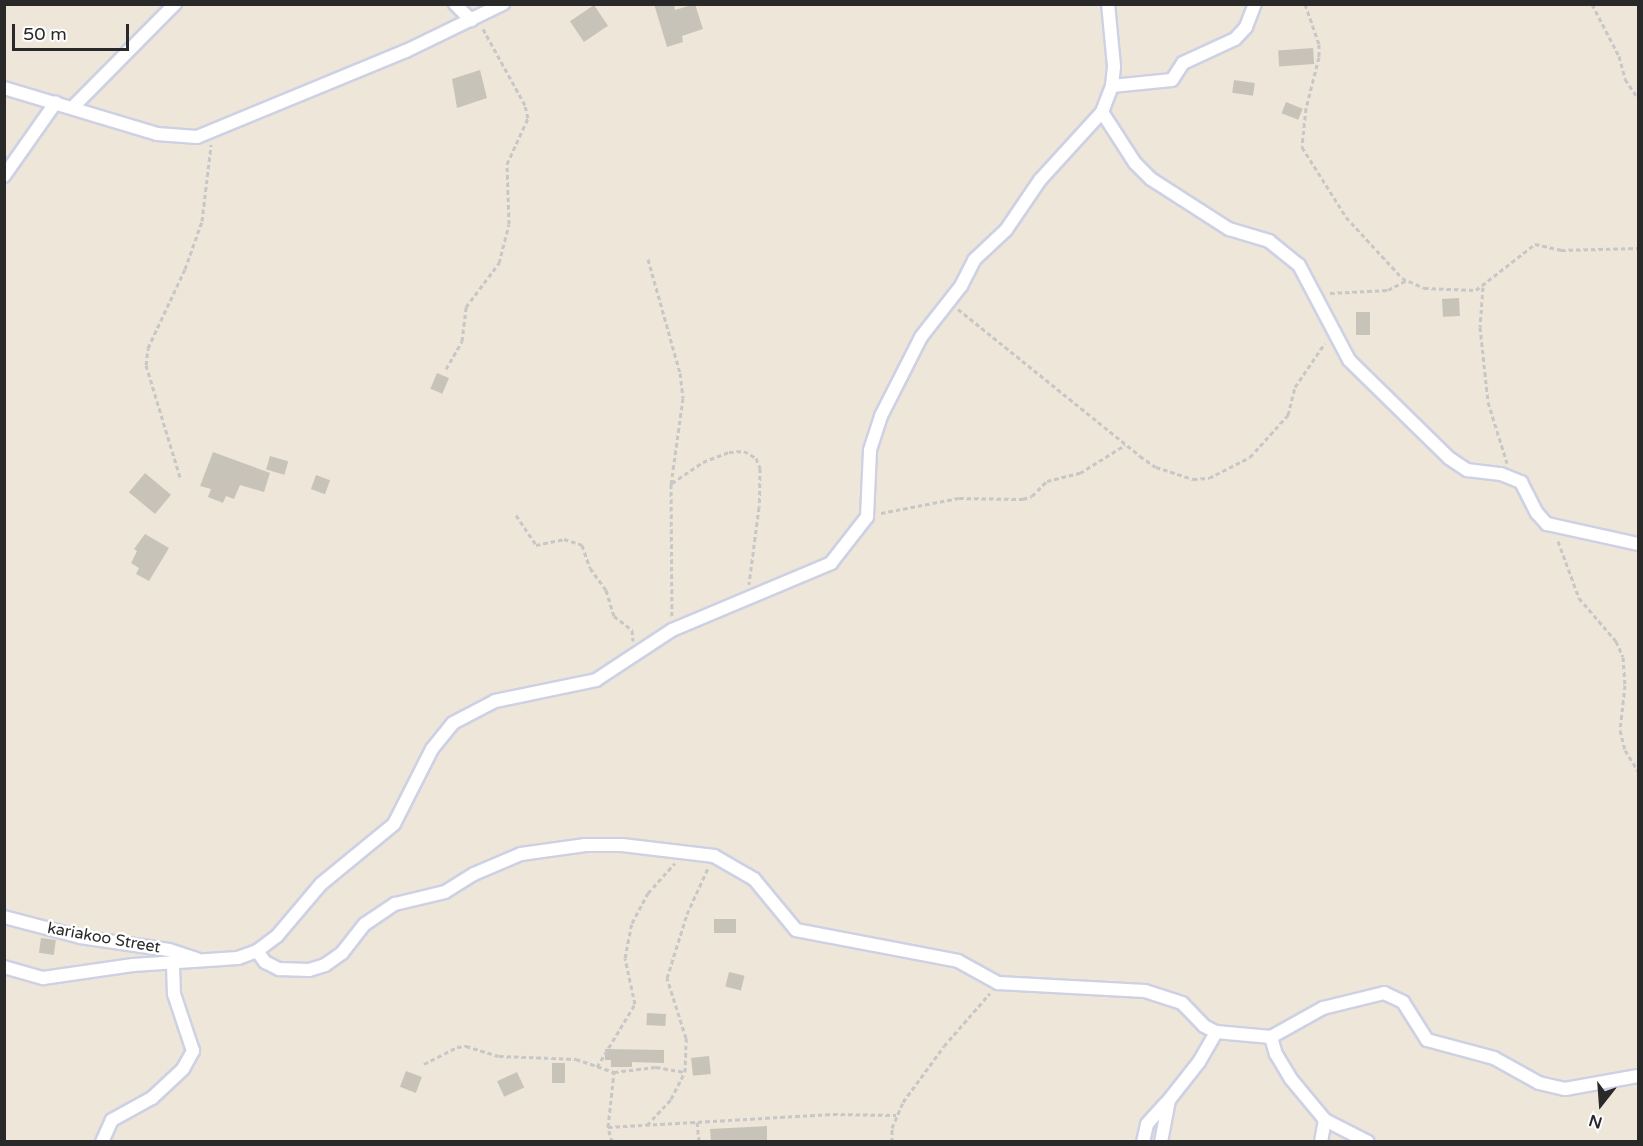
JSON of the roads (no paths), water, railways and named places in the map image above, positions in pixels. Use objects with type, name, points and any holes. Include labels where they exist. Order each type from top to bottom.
[{"type":"street","points":[[74,106],[175,4]]},
{"type":"street","points":[[455,4],[474,19]]},
{"type":"street","points":[[4,88],[74,106],[156,134],[178,137],[213,132],[504,4]]},
{"type":"street","points":[[4,967],[43,978],[74,972],[238,958],[257,951],[277,936],[321,884],[394,824],[432,749],[453,723],[495,701],[596,680],[672,630],[747,601],[831,563],[867,517],[867,471],[881,416],[921,337],[949,302],[974,260],[1006,231],[1040,180],[1102,111],[1112,86],[1113,30],[1108,4]]},
{"type":"street","points":[[1112,86],[1172,80],[1183,63],[1235,39],[1246,27],[1255,4]]},
{"type":"street","points":[[4,176],[56,102]]},
{"type":"street","points":[[1102,111],[1146,175],[1229,229],[1269,241],[1299,265],[1349,360],[1449,458],[1467,470],[1510,477],[1525,487],[1541,519],[1555,527],[1638,544]]},
{"type":"street","points":[[257,951],[265,962],[279,969],[309,970],[325,965],[383,910],[444,892],[474,874],[522,854],[585,845],[622,845],[680,854],[714,856],[754,879],[796,930],[958,961],[998,983],[1145,991],[1182,1003],[1204,1026],[1216,1032],[1271,1037],[1323,1008],[1384,993],[1403,1002],[1427,1040],[1494,1058],[1539,1083],[1565,1089],[1638,1076]]},
{"type":"street","name":"kariakoo Street","points":[[4,917],[80,937],[169,950],[204,961]]},
{"type":"street","points":[[102,1142],[112,1119],[152,1098],[183,1069],[194,1052],[174,994],[173,964]]},
{"type":"street","points":[[1143,1142],[1147,1124],[1199,1062],[1216,1032]]},
{"type":"street","points":[[1271,1037],[1276,1054],[1291,1079],[1325,1119],[1368,1142]]},
{"type":"street","points":[[1161,1142],[1169,1100]]},
{"type":"street","points":[[1321,1142],[1325,1119]]}]
